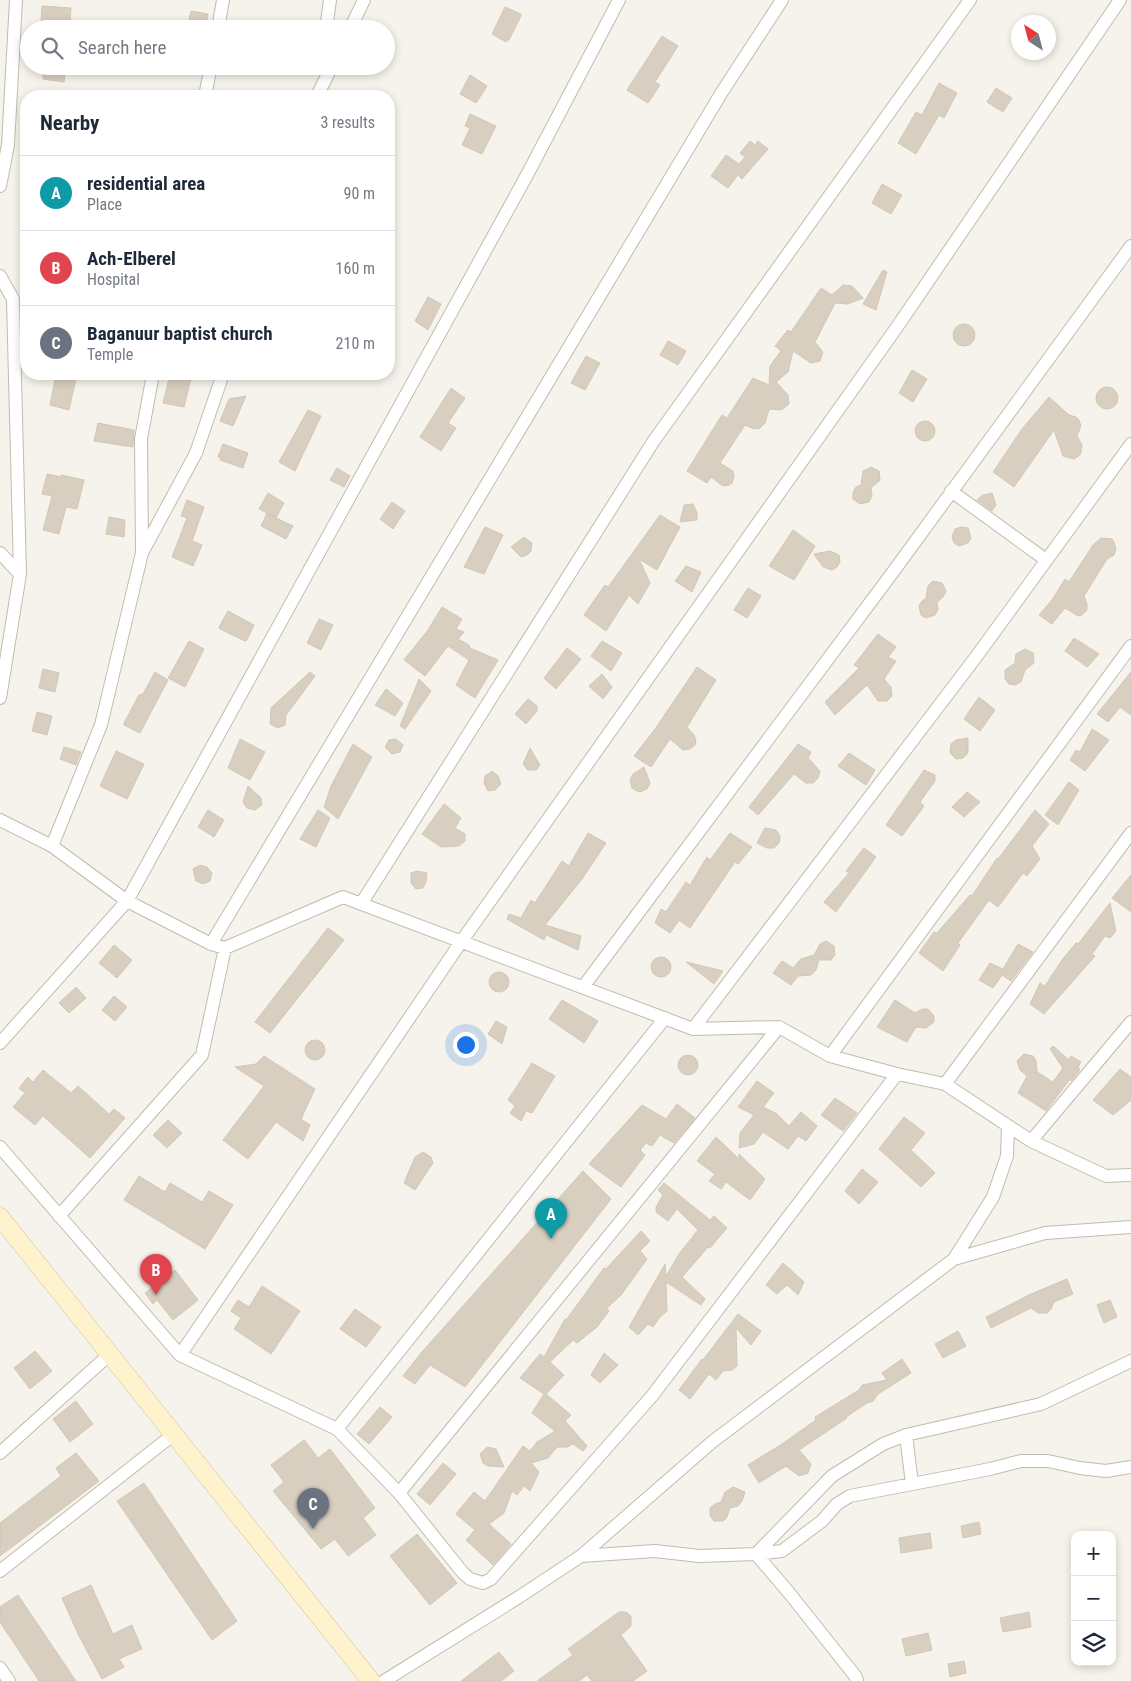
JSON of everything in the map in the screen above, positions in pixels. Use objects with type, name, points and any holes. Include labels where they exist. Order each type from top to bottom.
[{"type":"main road","points":[[0,1217],[371,1681]]},
{"type":"street","points":[[220,20],[223,0]]},
{"type":"street","points":[[327,20],[330,0]]},
{"type":"street","points":[[354,20],[364,0]]},
{"type":"street","points":[[0,1043],[127,901],[527,175],[619,0]]},
{"type":"street","points":[[211,944],[722,92],[782,0]]},
{"type":"street","points":[[361,904],[653,442],[970,0]]},
{"type":"street","points":[[180,1355],[461,942],[897,328],[1120,0]]},
{"type":"street","points":[[0,186],[8,145],[12,2]]},
{"type":"street","points":[[206,90],[208,75]]},
{"type":"street","points":[[318,90],[320,75]]},
{"type":"street","points":[[320,90],[328,75]]},
{"type":"street","points":[[583,987],[887,580],[1131,246]]},
{"type":"street","points":[[0,276],[13,299],[20,574],[0,698]]},
{"type":"street","points":[[0,289],[13,299]]},
{"type":"street","points":[[52,846],[101,725],[142,553],[141,439],[152,380]]},
{"type":"street","points":[[142,553],[196,453],[221,380]]},
{"type":"street","points":[[693,1028],[976,657],[1131,444]]},
{"type":"street","points":[[951,491],[1046,560]]},
{"type":"street","points":[[0,553],[20,574]]},
{"type":"street","points":[[830,1056],[1131,646]]},
{"type":"street","points":[[0,820],[52,846],[127,901],[211,944],[225,948],[343,897],[693,1028],[779,1027],[830,1056],[897,1074],[945,1084],[1031,1141],[1106,1176],[1131,1176]]},
{"type":"street","points":[[945,1084],[1131,833]]},
{"type":"street","points":[[59,1216],[202,1055],[225,948]]},
{"type":"street","points":[[337,1429],[665,1018]]},
{"type":"street","points":[[1031,1141],[1131,1022]]},
{"type":"street","points":[[399,1493],[779,1027]]},
{"type":"street","points":[[0,1147],[180,1355],[337,1429],[399,1493],[470,1579],[483,1583],[491,1579],[652,1396],[897,1074]]},
{"type":"street","points":[[384,1681],[581,1556],[712,1442],[954,1259],[993,1197],[1007,1156],[1008,1126]]},
{"type":"street","points":[[954,1259],[1045,1233],[1131,1227]]},
{"type":"street","points":[[0,1453],[110,1354]]},
{"type":"street","points":[[756,1554],[832,1476],[883,1444],[906,1436],[1041,1404],[1131,1361]]},
{"type":"street","points":[[0,1571],[174,1434]]},
{"type":"street","points":[[906,1436],[912,1484]]},
{"type":"street","points":[[581,1556],[655,1551],[698,1556],[782,1551],[822,1521],[837,1504],[850,1496],[1021,1461],[1048,1461],[1106,1471],[1131,1467]]},
{"type":"street","points":[[756,1554],[802,1609],[856,1677],[857,1681]]},
{"type":"street","points":[[0,1668],[9,1681]]},
{"type":"building","points":[[42,6],[71,8],[70,20],[41,20]]},
{"type":"building","points":[[505,7],[521,14],[509,40],[506,42],[492,34]]},
{"type":"building","points":[[191,11],[208,14],[207,20],[189,20]]},
{"type":"building","points":[[662,36],[678,46],[655,82],[660,85],[648,103],[627,90]]},
{"type":"building","points":[[43,75],[65,75],[64,82],[43,79]]},
{"type":"building","points":[[470,75],[487,86],[476,103],[460,94]]},
{"type":"building","points":[[939,83],[957,93],[944,118],[939,115],[916,154],[898,143],[916,112],[922,115]]},
{"type":"building","points":[[996,88],[1012,98],[1003,112],[987,102]]},
{"type":"building","points":[[470,114],[496,126],[482,154],[462,145],[470,128],[465,126]]},
{"type":"building","points":[[750,141],[755,145],[758,141],[768,149],[742,179],[738,175],[728,188],[711,176],[726,155],[739,164],[745,157],[740,153]]},
{"type":"building","points":[[882,184],[902,195],[891,214],[872,203]]},
{"type":"building","points":[[883,270],[887,272],[876,310],[863,304]]},
{"type":"building","points":[[843,285],[852,286],[863,298],[848,304],[835,303],[815,342],[823,352],[820,361],[811,363],[793,351],[788,372],[776,382],[788,395],[789,404],[781,410],[769,409],[765,423],[760,428],[754,429],[745,425],[720,463],[733,471],[732,483],[723,486],[711,477],[707,483],[687,471],[722,415],[727,418],[753,378],[769,385],[770,366],[781,351],[775,346],[788,330],[791,332],[821,288],[832,295]]},
{"type":"building","points":[[428,297],[441,304],[428,330],[415,321]]},
{"type":"building","points":[[964,324],[972,327],[975,335],[972,343],[964,346],[956,343],[953,335],[956,327]]},
{"type":"building","points":[[668,341],[686,351],[678,365],[660,355]]},
{"type":"building","points":[[586,356],[600,363],[585,390],[571,383]]},
{"type":"building","points":[[912,370],[927,379],[913,402],[899,393]]},
{"type":"building","points":[[55,380],[76,380],[69,410],[50,405]]},
{"type":"building","points":[[169,380],[191,380],[184,407],[163,403]]},
{"type":"building","points":[[1107,387],[1115,390],[1118,398],[1115,406],[1107,409],[1099,406],[1096,398],[1099,390]]},
{"type":"building","points":[[451,388],[465,398],[448,423],[456,428],[441,451],[420,437]]},
{"type":"building","points":[[246,396],[233,426],[220,421],[229,399]]},
{"type":"building","points":[[1049,397],[1069,415],[1079,420],[1081,426],[1077,436],[1082,445],[1080,455],[1074,459],[1063,456],[1054,430],[1014,487],[993,472],[1022,429]]},
{"type":"building","points":[[308,410],[321,416],[295,471],[279,462]]},
{"type":"building","points":[[925,421],[932,424],[935,431],[932,438],[925,441],[918,438],[915,431],[918,424]]},
{"type":"building","points":[[98,423],[134,430],[133,447],[94,441]]},
{"type":"building","points":[[223,444],[248,453],[243,468],[220,460],[221,458],[218,457]]},
{"type":"building","points":[[871,467],[879,471],[880,480],[871,488],[872,496],[869,502],[860,504],[853,499],[853,493],[856,487],[861,485],[863,471]]},
{"type":"building","points":[[337,468],[350,476],[344,487],[330,480]]},
{"type":"building","points":[[47,474],[84,480],[77,509],[66,507],[59,534],[43,530],[52,496],[42,494]]},
{"type":"building","points":[[268,493],[284,503],[276,518],[293,526],[286,539],[261,526],[267,513],[259,509]]},
{"type":"building","points":[[992,493],[996,505],[992,511],[977,500],[983,495]]},
{"type":"building","points":[[187,500],[204,507],[192,541],[202,545],[193,566],[172,557],[187,518],[181,516]]},
{"type":"building","points":[[392,502],[405,511],[393,529],[380,519]]},
{"type":"building","points":[[693,504],[697,513],[697,520],[680,522],[684,505]]},
{"type":"building","points":[[660,515],[680,527],[657,570],[639,559],[650,583],[638,604],[629,595],[606,631],[584,615],[605,585],[608,587]]},
{"type":"building","points":[[109,517],[125,520],[124,537],[106,534]]},
{"type":"building","points":[[485,527],[503,535],[484,574],[464,567]]},
{"type":"building","points":[[961,527],[968,528],[971,538],[968,543],[959,546],[954,543],[952,537],[955,529]]},
{"type":"building","points":[[793,530],[815,546],[794,580],[769,566]]},
{"type":"building","points":[[524,537],[532,543],[531,551],[521,557],[511,547]]},
{"type":"building","points":[[1101,538],[1112,539],[1116,549],[1114,555],[1107,559],[1084,596],[1087,610],[1078,616],[1065,608],[1052,624],[1039,615],[1052,600],[1065,579],[1069,582],[1093,545]]},
{"type":"building","points":[[830,551],[839,555],[840,562],[832,570],[823,567],[814,554]]},
{"type":"building","points":[[686,566],[701,572],[692,592],[675,581]]},
{"type":"building","points":[[933,581],[942,583],[946,591],[937,602],[938,609],[935,615],[926,618],[921,615],[919,606],[926,598],[928,586]]},
{"type":"building","points":[[748,588],[761,596],[747,618],[734,610]]},
{"type":"building","points":[[442,607],[462,619],[456,629],[464,632],[458,639],[469,645],[470,648],[498,660],[475,698],[456,685],[469,660],[448,646],[425,676],[404,660],[428,630]]},
{"type":"building","points":[[228,611],[254,625],[247,640],[245,641],[220,629],[219,627]]},
{"type":"building","points":[[319,619],[333,625],[321,650],[307,643]]},
{"type":"building","points":[[878,634],[896,647],[888,657],[896,661],[884,679],[891,687],[892,696],[887,701],[878,701],[867,685],[835,715],[825,702],[859,668],[854,665]]},
{"type":"building","points":[[1074,638],[1099,654],[1087,667],[1065,651]]},
{"type":"building","points":[[189,641],[204,649],[185,687],[168,678]]},
{"type":"building","points":[[602,641],[622,653],[611,671],[591,656]]},
{"type":"building","points":[[567,648],[581,659],[556,689],[544,678]]},
{"type":"building","points":[[1025,649],[1033,653],[1034,663],[1025,670],[1021,682],[1015,685],[1009,684],[1005,679],[1005,670],[1015,663],[1016,654]]},
{"type":"building","points":[[697,667],[716,680],[687,727],[694,735],[695,745],[690,749],[683,750],[670,739],[651,767],[634,756],[655,729]]},
{"type":"building","points":[[43,669],[59,673],[55,692],[39,688]]},
{"type":"building","points":[[155,672],[168,680],[140,733],[124,725],[124,723],[139,695],[143,694]]},
{"type":"building","points":[[310,672],[315,676],[286,715],[285,725],[278,728],[270,724],[271,708]]},
{"type":"building","points":[[1131,672],[1131,715],[1120,707],[1108,722],[1097,714]]},
{"type":"building","points":[[602,674],[612,687],[603,699],[589,686]]},
{"type":"building","points":[[419,679],[431,691],[405,729],[400,726]]},
{"type":"building","points":[[386,689],[403,703],[395,716],[375,705]]},
{"type":"building","points":[[979,697],[995,710],[980,731],[964,719]]},
{"type":"building","points":[[528,699],[537,706],[537,711],[526,724],[515,714]]},
{"type":"building","points":[[37,712],[52,716],[47,735],[32,731]]},
{"type":"building","points":[[1092,729],[1109,740],[1085,771],[1070,760],[1076,750],[1080,752]]},
{"type":"building","points":[[968,738],[968,753],[963,758],[956,759],[950,753],[951,744],[956,740]]},
{"type":"building","points":[[240,739],[265,752],[250,780],[228,768]]},
{"type":"building","points":[[396,739],[403,745],[400,752],[392,754],[385,747],[389,740]]},
{"type":"building","points":[[353,744],[372,757],[338,819],[324,807],[331,786]]},
{"type":"building","points":[[798,744],[811,752],[808,758],[820,771],[818,778],[813,783],[806,783],[794,774],[758,815],[749,807]]},
{"type":"building","points":[[64,747],[81,752],[76,765],[60,759]]},
{"type":"building","points":[[530,748],[540,765],[536,770],[528,770],[523,764]]},
{"type":"building","points":[[116,751],[144,764],[127,799],[100,786]]},
{"type":"building","points":[[849,753],[875,770],[866,785],[838,766]]},
{"type":"building","points":[[644,767],[650,783],[647,789],[640,792],[632,788],[630,780],[633,774]]},
{"type":"building","points":[[924,770],[935,775],[935,781],[920,802],[924,806],[902,836],[886,825]]},
{"type":"building","points":[[492,771],[498,776],[501,784],[495,790],[488,791],[484,783],[485,776]]},
{"type":"building","points":[[1069,782],[1079,790],[1058,825],[1045,815]]},
{"type":"building","points":[[248,786],[261,798],[262,805],[255,810],[247,808],[243,802]]},
{"type":"building","points":[[967,792],[980,802],[964,817],[952,807]]},
{"type":"building","points":[[444,804],[461,818],[455,828],[465,834],[465,841],[459,846],[441,847],[422,834]]},
{"type":"building","points":[[208,810],[224,820],[214,837],[198,827]]},
{"type":"building","points":[[318,810],[330,818],[316,847],[300,839]]},
{"type":"building","points":[[1035,810],[1049,824],[1032,846],[1040,859],[1027,876],[1023,873],[998,907],[989,900],[958,943],[960,945],[943,971],[919,953],[934,932],[937,933],[970,895],[972,896],[997,858]]},
{"type":"building","points":[[765,828],[776,830],[780,836],[779,843],[774,848],[767,848],[757,843]]},
{"type":"building","points":[[588,833],[606,843],[582,879],[545,925],[581,936],[578,950],[546,935],[544,940],[507,919],[509,914],[521,918],[531,900],[535,903],[562,861],[569,866]]},
{"type":"building","points":[[730,833],[752,847],[738,864],[735,862],[690,928],[679,920],[670,933],[655,923],[661,909],[666,912],[686,882],[690,885],[707,857],[710,860]]},
{"type":"building","points":[[864,848],[876,857],[836,912],[824,902],[849,873],[846,871]]},
{"type":"building","points":[[200,865],[207,867],[212,873],[210,881],[203,884],[196,881],[193,869]]},
{"type":"building","points":[[417,871],[427,873],[423,888],[416,889],[411,883],[411,873]]},
{"type":"building","points":[[1131,875],[1131,912],[1112,898]]},
{"type":"building","points":[[1110,903],[1116,931],[1110,938],[1105,936],[1092,954],[1095,956],[1044,1014],[1030,1004],[1040,983],[1045,986],[1062,960],[1076,943],[1078,944]]},
{"type":"building","points":[[328,928],[344,940],[270,1033],[255,1022]]},
{"type":"building","points":[[826,941],[834,946],[835,955],[831,960],[819,960],[816,970],[811,975],[798,976],[791,985],[773,973],[782,961],[793,968],[801,959],[814,955],[820,944]]},
{"type":"building","points":[[1018,944],[1033,952],[1011,981],[1002,975],[993,988],[979,980],[990,963],[1003,969]]},
{"type":"building","points":[[114,945],[132,960],[117,978],[99,963]]},
{"type":"building","points":[[661,957],[668,960],[671,967],[668,974],[661,977],[654,974],[651,967],[654,960]]},
{"type":"building","points":[[686,962],[723,971],[714,984]]},
{"type":"building","points":[[499,972],[506,975],[509,982],[506,989],[499,992],[492,989],[489,982],[492,975]]},
{"type":"building","points":[[76,987],[86,998],[69,1013],[59,1003]]},
{"type":"building","points":[[114,996],[127,1007],[115,1021],[102,1010]]},
{"type":"building","points":[[562,1000],[598,1021],[584,1043],[549,1019]]},
{"type":"building","points":[[895,1000],[915,1013],[922,1009],[928,1009],[934,1016],[934,1022],[926,1028],[916,1027],[907,1042],[877,1027]]},
{"type":"building","points":[[496,1021],[507,1027],[502,1044],[488,1034]]},
{"type":"building","points":[[315,1040],[322,1043],[325,1050],[322,1057],[315,1060],[308,1057],[305,1050],[308,1043]]},
{"type":"building","points":[[1053,1046],[1069,1060],[1071,1056],[1081,1062],[1078,1067],[1080,1070],[1071,1081],[1070,1079],[1046,1111],[1018,1093],[1027,1076],[1020,1070],[1017,1061],[1024,1054],[1033,1056],[1036,1061],[1037,1072],[1053,1082],[1063,1068],[1050,1049]]},
{"type":"building","points":[[688,1055],[695,1058],[698,1065],[695,1072],[688,1075],[681,1072],[678,1065],[681,1058]]},
{"type":"building","points":[[264,1056],[315,1089],[301,1119],[310,1125],[303,1141],[276,1122],[248,1159],[223,1140],[264,1086],[235,1067],[256,1064]]},
{"type":"building","points":[[532,1063],[555,1076],[532,1113],[526,1111],[521,1121],[510,1113],[515,1106],[508,1100]]},
{"type":"building","points":[[1120,1069],[1131,1077],[1131,1100],[1113,1115],[1093,1100]]},
{"type":"building","points":[[43,1070],[71,1093],[78,1086],[109,1114],[114,1109],[125,1118],[90,1158],[43,1116],[35,1125],[13,1107],[25,1093],[19,1088],[28,1077],[33,1082]]},
{"type":"building","points":[[757,1081],[774,1093],[763,1107],[777,1114],[789,1126],[801,1112],[817,1126],[806,1141],[798,1136],[788,1149],[763,1132],[754,1144],[739,1148],[740,1133],[754,1115],[738,1107]]},
{"type":"building","points":[[835,1098],[857,1113],[843,1131],[821,1115]]},
{"type":"building","points":[[677,1104],[695,1118],[674,1143],[660,1135],[652,1146],[646,1143],[640,1150],[645,1155],[621,1187],[589,1164],[642,1105],[666,1119]]},
{"type":"building","points":[[904,1117],[925,1133],[911,1150],[935,1173],[921,1187],[879,1149]]},
{"type":"building","points":[[168,1120],[182,1133],[167,1148],[153,1135]]},
{"type":"building","points":[[716,1137],[739,1159],[739,1154],[765,1179],[750,1200],[726,1182],[721,1189],[709,1181],[715,1174],[697,1161]]},
{"type":"building","points":[[423,1152],[431,1157],[433,1163],[415,1190],[404,1183],[415,1157]]},
{"type":"building","points":[[862,1169],[878,1182],[859,1204],[845,1191]]},
{"type":"building","points":[[583,1171],[611,1199],[465,1387],[430,1365],[415,1384],[403,1376],[421,1353]]},
{"type":"building","points":[[139,1176],[165,1192],[170,1183],[202,1202],[209,1191],[233,1205],[205,1249],[124,1200]]},
{"type":"building","points":[[664,1183],[710,1220],[714,1216],[727,1228],[682,1277],[705,1299],[701,1305],[666,1282],[667,1311],[653,1327],[648,1324],[638,1335],[629,1327],[665,1264],[666,1276],[679,1254],[698,1230],[677,1209],[668,1221],[656,1212],[656,1207],[663,1195],[658,1190]]},
{"type":"building","points":[[641,1231],[650,1241],[640,1251],[647,1259],[621,1295],[607,1308],[609,1311],[597,1327],[577,1343],[573,1340],[550,1362],[564,1375],[546,1394],[571,1415],[565,1421],[587,1446],[583,1451],[573,1444],[567,1447],[557,1447],[548,1458],[531,1463],[539,1472],[530,1491],[524,1486],[517,1495],[512,1491],[504,1513],[489,1524],[511,1544],[493,1565],[466,1540],[475,1530],[456,1514],[474,1492],[485,1501],[523,1446],[530,1451],[537,1442],[555,1431],[532,1413],[544,1394],[520,1378],[540,1354],[544,1357],[565,1319],[604,1268],[606,1269]]},
{"type":"building","points":[[783,1263],[804,1282],[798,1295],[787,1285],[777,1294],[766,1285]]},
{"type":"building","points":[[175,1270],[198,1300],[173,1320],[157,1300],[153,1304],[145,1293]]},
{"type":"building","points":[[1067,1279],[1073,1294],[1054,1302],[1047,1313],[1038,1313],[1031,1308],[991,1328],[986,1317],[1031,1294]]},
{"type":"building","points":[[262,1286],[300,1311],[271,1354],[234,1329],[241,1318],[231,1311],[238,1300],[249,1307]]},
{"type":"building","points":[[1110,1300],[1117,1317],[1104,1323],[1097,1305]]},
{"type":"building","points":[[355,1309],[381,1327],[366,1347],[340,1329]]},
{"type":"building","points":[[738,1314],[761,1331],[751,1345],[736,1328],[737,1366],[732,1370],[723,1371],[716,1380],[709,1374],[690,1399],[679,1390]]},
{"type":"building","points":[[958,1331],[966,1346],[943,1358],[935,1344]]},
{"type":"building","points":[[35,1351],[52,1371],[30,1389],[14,1368]]},
{"type":"building","points":[[604,1353],[618,1365],[600,1383],[591,1375]]},
{"type":"building","points":[[902,1359],[911,1373],[878,1394],[873,1401],[867,1403],[799,1450],[811,1464],[808,1473],[799,1476],[786,1466],[759,1483],[748,1465],[816,1420],[815,1417],[859,1390],[862,1385],[887,1380],[882,1373]]},
{"type":"building","points":[[76,1401],[93,1424],[70,1442],[53,1419]]},
{"type":"building","points":[[380,1407],[392,1417],[369,1444],[357,1434]]},
{"type":"building","points":[[304,1440],[318,1458],[330,1449],[375,1508],[363,1518],[376,1535],[348,1556],[335,1539],[321,1549],[273,1491],[284,1482],[271,1465]]},
{"type":"building","points":[[487,1447],[496,1449],[504,1467],[488,1466],[483,1463],[480,1454]]},
{"type":"building","points":[[76,1453],[99,1481],[0,1556],[0,1523],[61,1476],[56,1468]]},
{"type":"building","points":[[443,1463],[456,1474],[430,1505],[417,1494]]},
{"type":"building","points":[[144,1483],[237,1621],[212,1640],[117,1501]]},
{"type":"building","points":[[733,1487],[745,1492],[742,1501],[738,1506],[730,1508],[727,1517],[723,1521],[714,1521],[710,1516],[710,1508],[721,1502],[725,1492]]},
{"type":"building","points":[[979,1522],[981,1534],[963,1538],[961,1526]]},
{"type":"building","points":[[930,1533],[932,1548],[901,1553],[899,1538]]},
{"type":"building","points":[[417,1534],[457,1583],[430,1605],[390,1556]]},
{"type":"building","points":[[91,1585],[113,1634],[132,1625],[142,1649],[119,1659],[124,1667],[102,1679],[78,1634],[62,1598]]},
{"type":"building","points":[[18,1595],[76,1681],[39,1681],[0,1622],[0,1607]]},
{"type":"building","points":[[619,1612],[626,1612],[631,1616],[631,1626],[621,1635],[647,1671],[633,1681],[592,1681],[587,1675],[579,1681],[537,1681],[573,1655],[568,1649]]},
{"type":"building","points":[[1029,1612],[1031,1627],[1003,1632],[1000,1618]]},
{"type":"building","points":[[928,1633],[932,1650],[906,1656],[902,1639]]},
{"type":"building","points":[[499,1652],[514,1671],[501,1681],[461,1681]]},
{"type":"building","points":[[964,1661],[966,1673],[950,1677],[948,1664]]},
{"type":"place","name":"residential area","points":[[551,1239]]},
{"type":"place","name":"Ach-Elberel","points":[[156,1295]]},
{"type":"place","name":"Baganuur baptist church","points":[[313,1529]]}]
